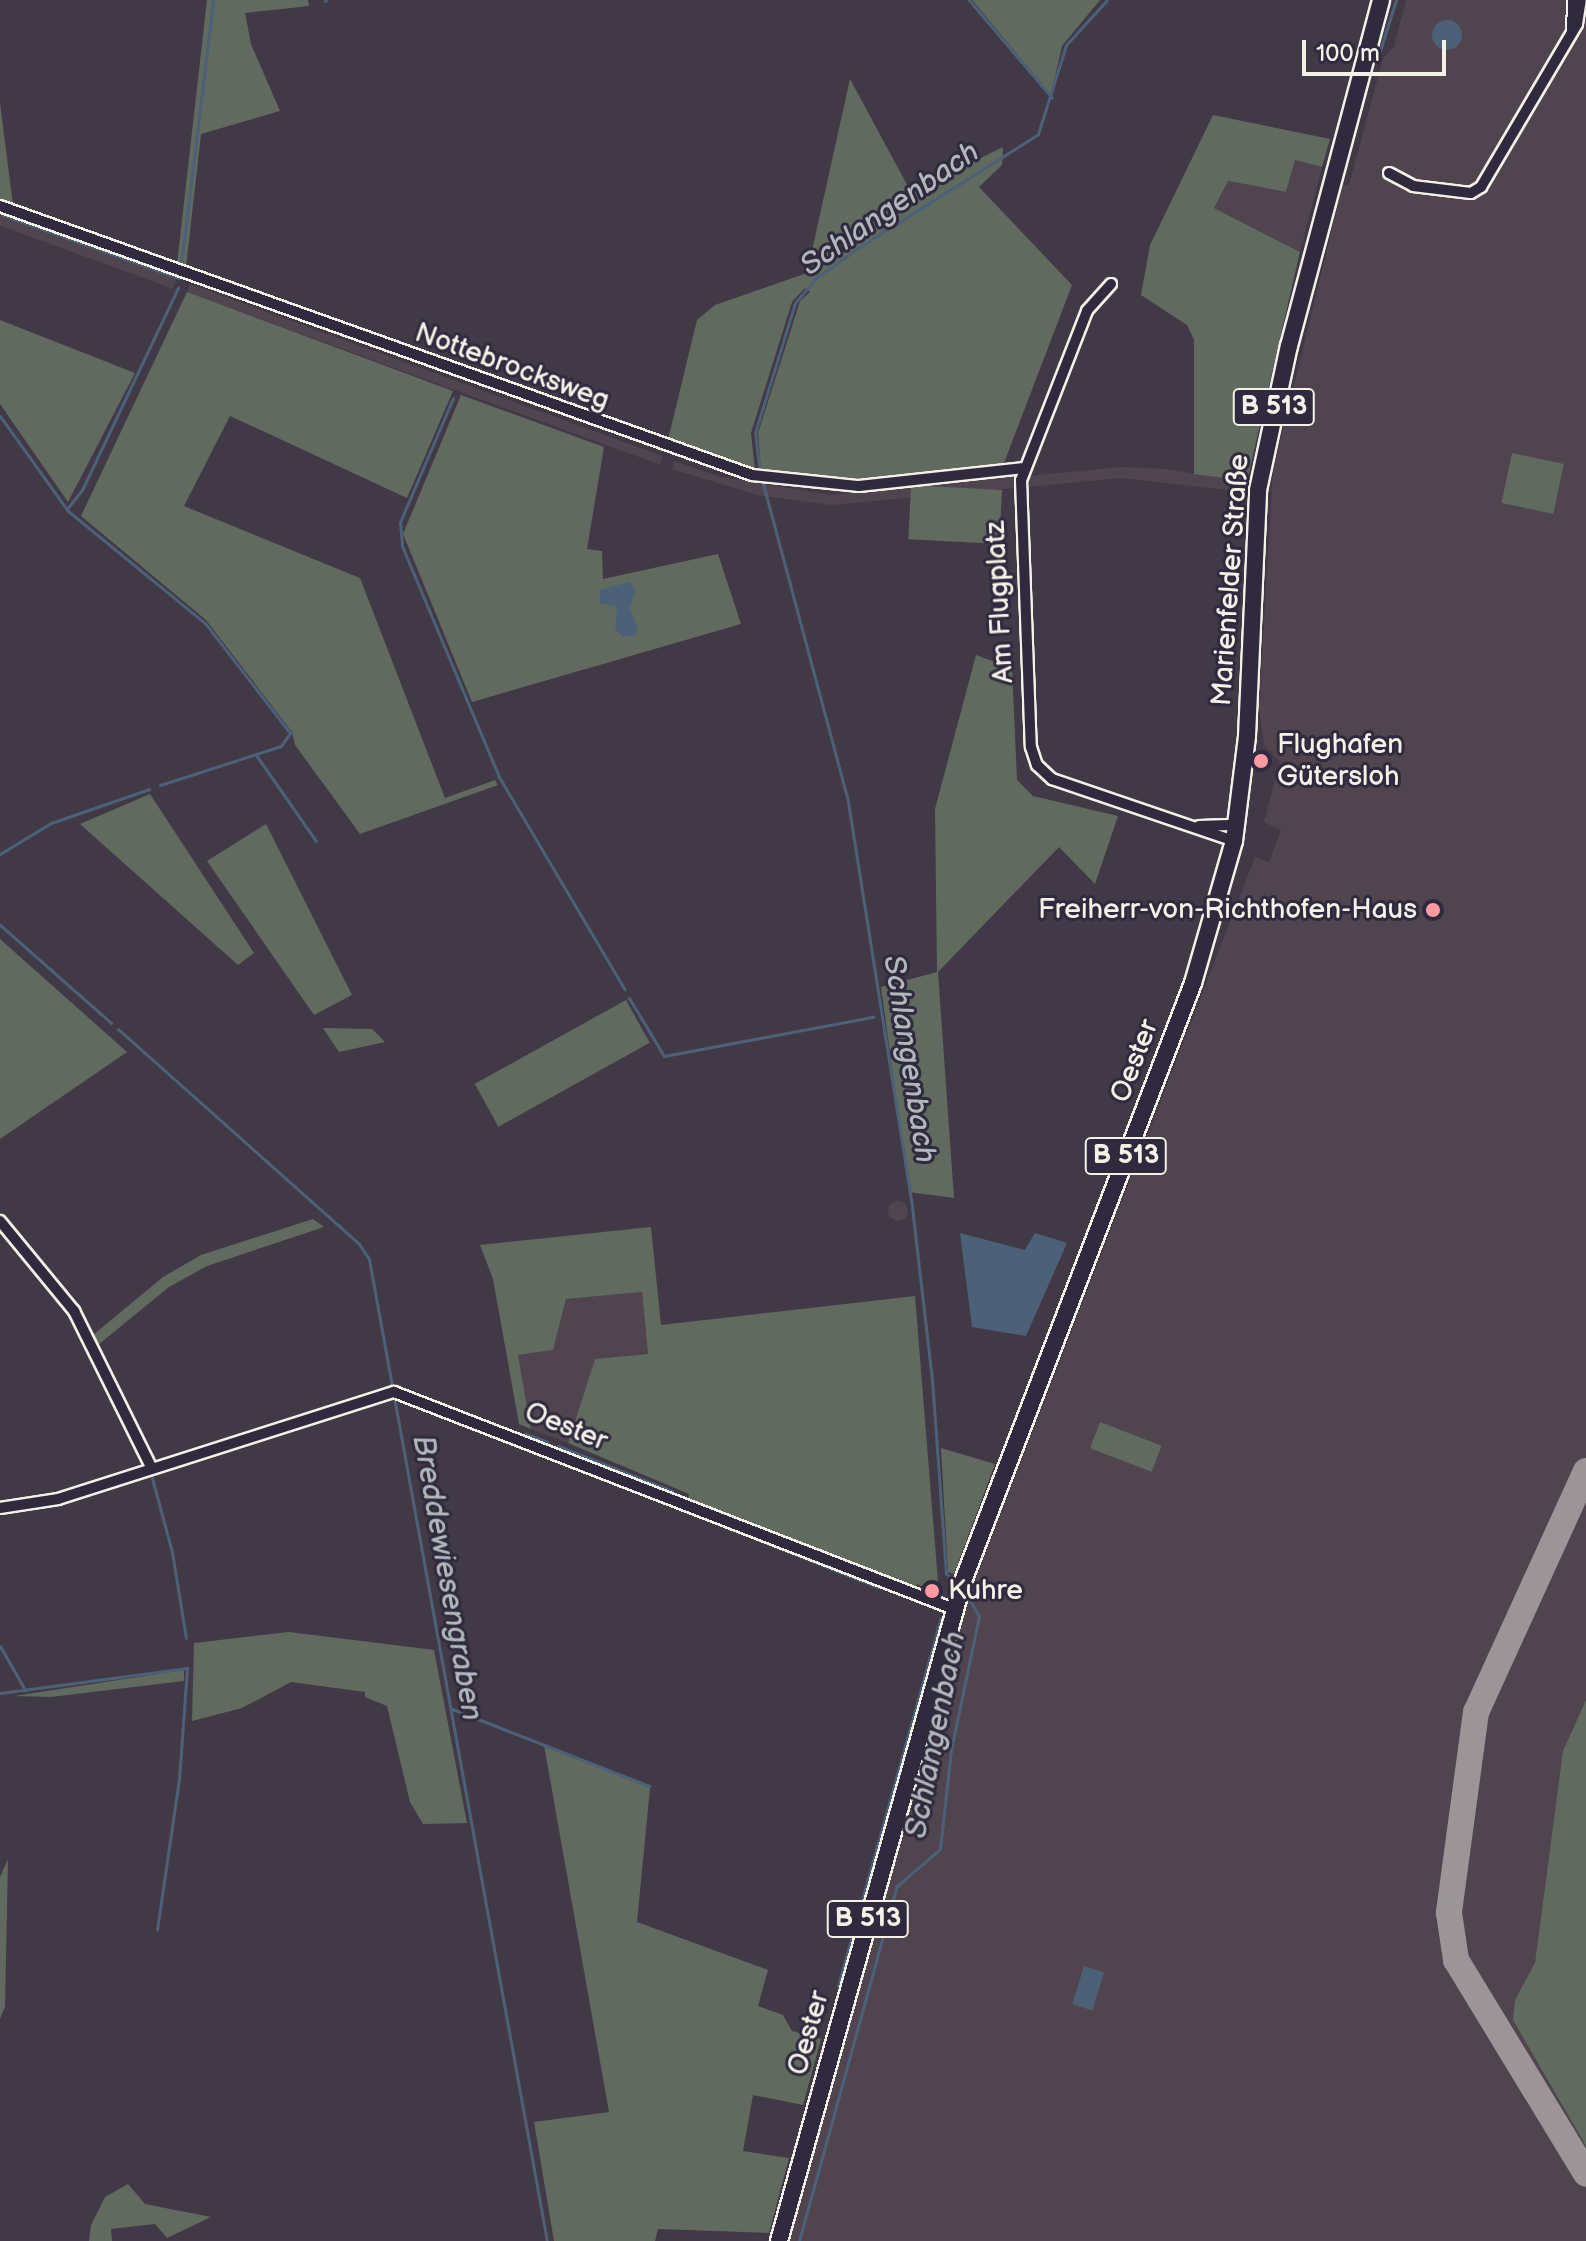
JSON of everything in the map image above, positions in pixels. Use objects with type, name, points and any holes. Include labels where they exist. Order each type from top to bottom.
[{"type":"main road","name":"Marienfelder Straße","points":[[1236,833],[1258,490],[1289,346],[1381,0]]},
{"type":"main road","name":"Oester","points":[[779,2241],[958,1595],[1193,983],[1236,833]]},
{"type":"street","points":[[1572,32],[1573,0]]},
{"type":"street","points":[[1389,173],[1413,186],[1471,193],[1481,187],[1572,32],[1581,0]]},
{"type":"street","name":"Nottebrocksweg","points":[[0,206],[752,475],[859,486],[1024,468]]},
{"type":"street","name":"Am Flugplatz","points":[[1111,284],[1087,311],[1024,468],[1021,544],[1031,747],[1037,765],[1069,786],[1199,826],[1236,833]]},
{"type":"street","name":"Am Flugplatz","points":[[1199,826],[1236,833]]},
{"type":"street","points":[[0,1221],[74,1311],[151,1467]]},
{"type":"street","name":"Oester","points":[[0,1508],[58,1499],[379,1393],[412,1396],[958,1595]]},
{"type":"shaded area","points":[[207,0],[308,0],[309,6],[245,13],[251,44],[280,111],[201,134],[186,267],[177,264]]},
{"type":"shaded area","points":[[972,0],[1100,0],[1062,46],[1051,95]]},
{"type":"shaded area","points":[[1406,0],[1586,0],[1586,2241],[789,2241],[967,1602],[1255,857],[1269,862],[1281,830],[1264,822],[1280,762],[1264,745],[1259,707],[1273,471],[1343,185],[1349,185],[1383,58],[1394,47]]},
{"type":"shaded area","points":[[850,79],[911,192],[1003,147],[1002,165],[979,187],[1072,285],[1004,463],[859,479],[761,470],[758,433],[800,301],[810,292],[805,288],[792,302],[751,433],[755,470],[667,444],[697,320],[715,305],[807,273]]},
{"type":"shaded area","points":[[0,103],[13,205],[0,201]]},
{"type":"shaded area","points":[[1213,115],[1330,139],[1322,167],[1295,160],[1286,192],[1228,181],[1214,208],[1300,252],[1247,481],[1194,474],[1194,340],[1187,325],[1141,295],[1150,245]]},
{"type":"shaded area","points":[[1295,160],[1322,167],[1300,252],[1214,208],[1227,181],[1286,192]]},
{"type":"shaded area","points":[[0,214],[177,278],[173,289],[0,226]]},
{"type":"shaded area","points":[[190,284],[663,456],[660,464],[187,292]]},
{"type":"shaded area","points":[[187,292],[453,391],[407,498],[230,416],[184,506],[360,578],[445,798],[495,780],[498,785],[360,834],[295,745],[292,732],[206,620],[81,516]]},
{"type":"shaded area","points":[[0,320],[135,373],[68,502],[0,404]]},
{"type":"shaded area","points":[[461,395],[604,447],[587,549],[602,551],[603,579],[718,554],[741,624],[472,702],[403,534]]},
{"type":"shaded area","points":[[1512,453],[1564,464],[1553,514],[1501,503]]},
{"type":"shaded area","points":[[674,461],[721,477],[831,495],[1014,477],[1014,488],[831,505],[757,495],[672,469]]},
{"type":"shaded area","points":[[1121,467],[1164,469],[1247,481],[1245,492],[1121,478],[1028,487],[1028,476]]},
{"type":"shaded area","points":[[911,485],[1002,490],[999,544],[908,539]]},
{"type":"shaded area","points":[[976,655],[1012,668],[1017,780],[1033,796],[1118,816],[1095,884],[1059,847],[938,972],[954,1198],[909,1192],[881,987],[937,972],[935,809]]},
{"type":"shaded area","points":[[150,794],[254,953],[238,965],[80,824]]},
{"type":"shaded area","points":[[266,824],[352,995],[314,1015],[207,861]]},
{"type":"shaded area","points":[[0,939],[127,1052],[0,1139]]},
{"type":"shaded area","points":[[626,1000],[650,1043],[498,1127],[475,1084]]},
{"type":"shaded area","points":[[323,1028],[372,1029],[385,1042],[339,1052]]},
{"type":"shaded area","points":[[898,1201],[905,1204],[908,1211],[905,1218],[898,1221],[891,1218],[888,1211],[891,1204]]},
{"type":"shaded area","points":[[313,1219],[324,1227],[207,1266],[169,1287],[98,1345],[93,1335],[163,1277],[201,1255]]},
{"type":"shaded area","points":[[651,1227],[661,1325],[915,1296],[939,1594],[917,1584],[914,1589],[688,1499],[689,1494],[568,1443],[595,1359],[648,1354],[642,1292],[566,1299],[553,1350],[518,1355],[531,1429],[519,1424],[493,1279],[480,1245]]},
{"type":"shaded area","points":[[642,1292],[648,1354],[595,1359],[568,1443],[531,1429],[518,1355],[553,1350],[566,1299]]},
{"type":"shaded area","points":[[1100,1422],[1162,1446],[1152,1472],[1090,1448]]},
{"type":"shaded area","points":[[941,1448],[995,1464],[954,1574],[948,1572]]},
{"type":"shaded area","points":[[289,1632],[434,1650],[467,1823],[423,1824],[410,1802],[387,1706],[365,1697],[365,1692],[291,1682],[242,1708],[192,1721],[194,1643]]},
{"type":"shaded area","points":[[184,1670],[184,1681],[51,1697],[14,1696]]},
{"type":"shaded area","points":[[1586,1700],[1586,2146],[1513,2020],[1515,2000],[1535,1963],[1563,1751]]},
{"type":"shaded area","points":[[544,1745],[650,1788],[637,1922],[768,1970],[758,2006],[783,2015],[792,2031],[821,2039],[803,2105],[753,2095],[743,2151],[789,2158],[769,2233],[658,2229],[655,2241],[554,2241],[534,2122],[609,2112]]},
{"type":"shaded area","points":[[8,1859],[5,2007],[0,2019],[0,1877]]},
{"type":"shaded area","points":[[128,2184],[145,2204],[211,2217],[167,2238],[155,2224],[111,2229],[112,2241],[89,2241],[91,2225],[105,2197]]},
{"type":"water","points":[[1447,20],[1453,21],[1461,29],[1461,41],[1453,49],[1447,50],[1441,49],[1433,41],[1432,35],[1433,29],[1441,21]]},
{"type":"water","points":[[629,582],[636,589],[630,608],[638,629],[636,635],[623,637],[615,629],[617,606],[600,604],[600,590]]},
{"type":"water","points":[[960,1233],[1025,1250],[1035,1233],[1067,1243],[1026,1336],[972,1327]]},
{"type":"water","points":[[1084,1966],[1104,1972],[1092,2010],[1072,2004]]},
{"type":"waterway","points":[[181,266],[213,0]]},
{"type":"waterway","points":[[969,0],[1052,98]]},
{"type":"waterway","name":"Schlangenbach","points":[[760,473],[755,433],[795,303],[815,279],[858,248],[1038,134],[1066,45],[1107,0]]},
{"type":"waterway","points":[[1378,57],[1396,0]]},
{"type":"waterway","points":[[3,215],[179,278]]},
{"type":"waterway","points":[[67,509],[82,490],[178,288]]},
{"type":"waterway","points":[[453,398],[400,522],[402,546],[499,777],[625,990]]},
{"type":"waterway","points":[[0,416],[68,511],[205,623],[290,733],[281,746],[160,785]]},
{"type":"waterway","name":"Schlangenbach","points":[[762,480],[848,802],[912,1207],[932,1379],[946,1573],[955,1583]]},
{"type":"waterway","points":[[256,755],[316,841]]},
{"type":"waterway","points":[[0,854],[51,823],[149,789]]},
{"type":"waterway","name":"Breddewiesengraben","points":[[0,925],[111,1023]]},
{"type":"waterway","points":[[629,998],[664,1056],[873,1017]]},
{"type":"waterway","name":"Breddewiesengraben","points":[[118,1029],[359,1244],[369,1259],[547,2241]]},
{"type":"waterway","points":[[526,1434],[548,1442]]},
{"type":"waterway","points":[[558,1446],[672,1491]]},
{"type":"waterway","points":[[152,1478],[172,1552],[186,1638]]},
{"type":"waterway","points":[[606,1479],[878,1587]]},
{"type":"waterway","name":"Schlangenbach","points":[[799,2241],[897,1886],[940,1849],[951,1750],[979,1616],[966,1594]]},
{"type":"waterway","points":[[838,1986],[941,1618]]},
{"type":"waterway","points":[[0,1646],[25,1690]]},
{"type":"waterway","points":[[0,1693],[187,1668],[179,1779],[157,1929]]},
{"type":"waterway","points":[[452,1709],[649,1786]]},
{"type":"taxiway","points":[[1586,1471],[1476,1712],[1449,1913],[1456,1960],[1586,2174]]},
{"type":"place","name":"Flughafen Gütersloh","points":[[1261,761]]},
{"type":"place","name":"Freiherr-von-Richthofen-Haus","points":[[1433,910]]},
{"type":"place","name":"Kuhre","points":[[932,1591]]}]
